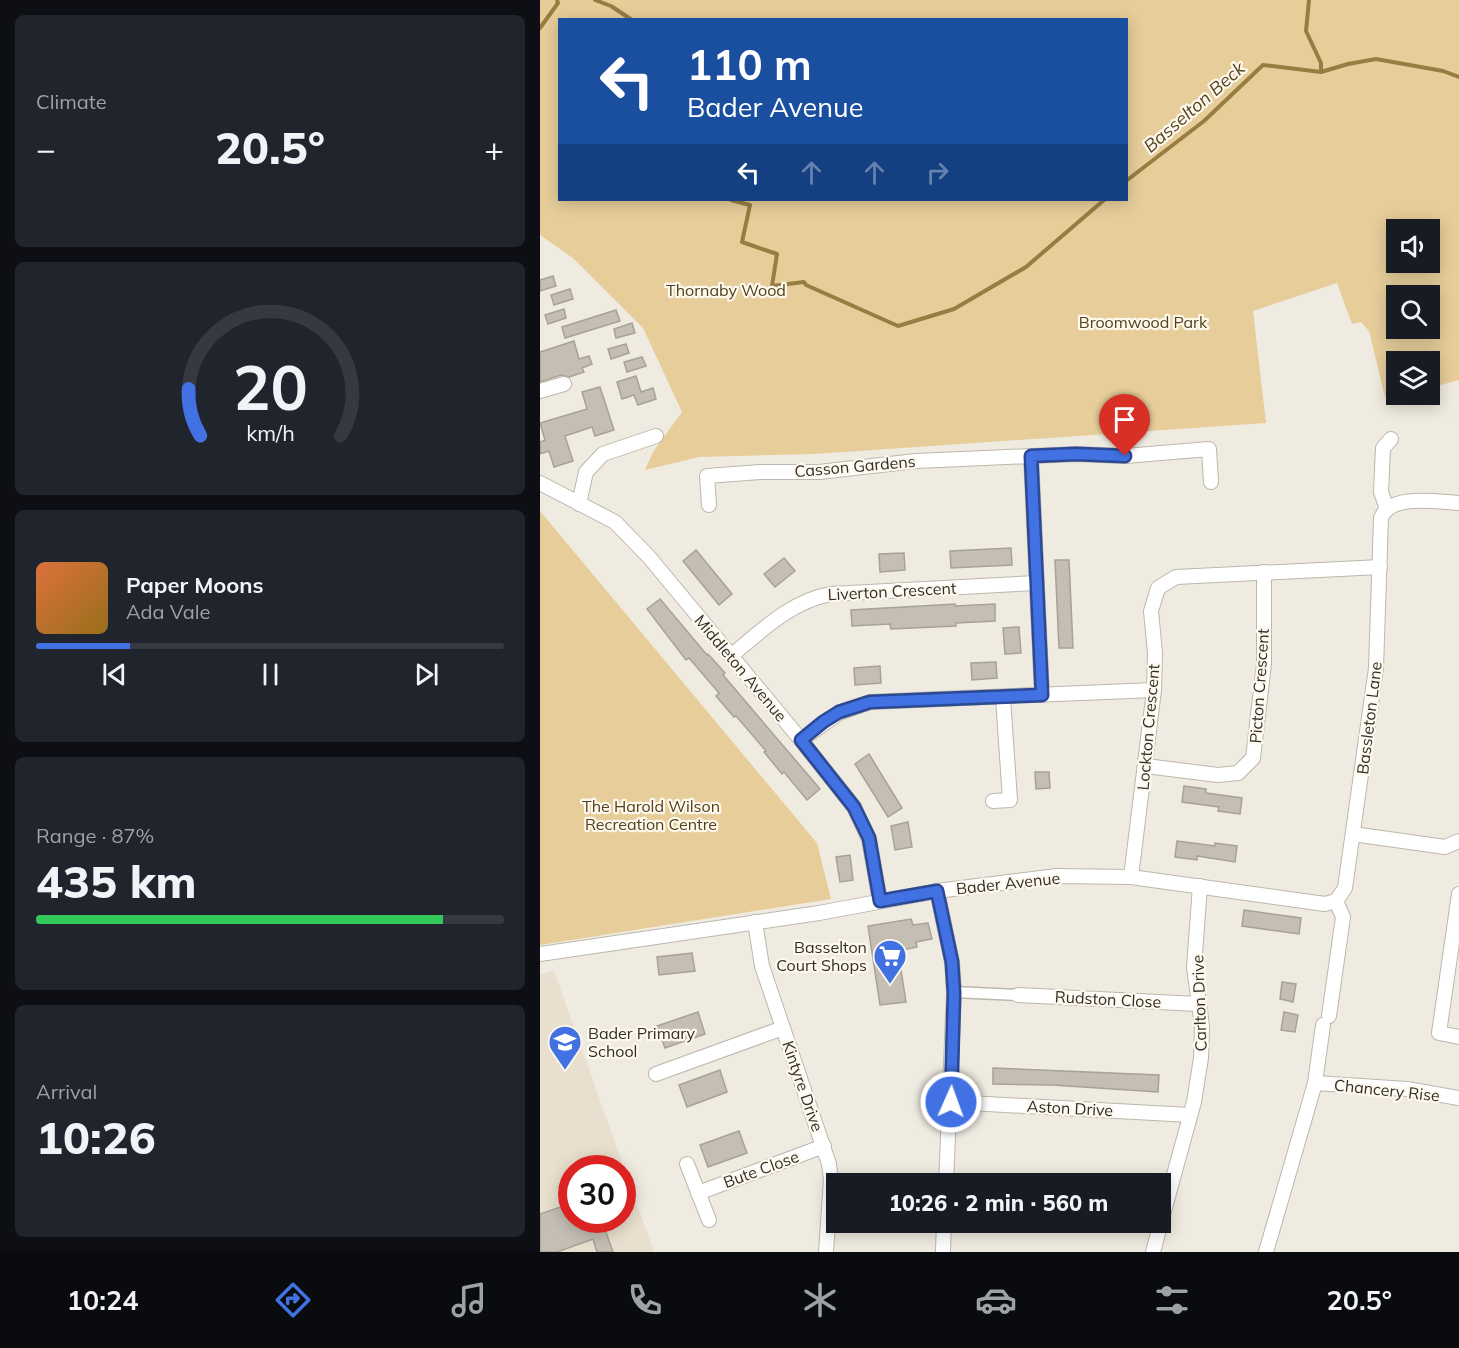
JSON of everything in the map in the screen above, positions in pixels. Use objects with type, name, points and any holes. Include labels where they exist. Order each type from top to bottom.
[{"type":"street","points":[[540,391],[564,384]]},
{"type":"street","points":[[579,504],[586,472],[603,454],[656,436]]},
{"type":"street","name":"Bassleton Lane","points":[[1336,901],[1345,888],[1376,668],[1381,518],[1387,509],[1381,492],[1383,448],[1391,439]]},
{"type":"street","name":"Casson Gardens","points":[[709,505],[707,476],[760,472],[819,472],[916,461],[1076,454],[1125,456],[1209,449],[1211,482]]},
{"type":"street","points":[[1031,456],[1042,695]]},
{"type":"street","name":"Middleton Avenue","points":[[540,483],[615,522],[648,557],[801,740],[854,807],[869,838],[880,901]]},
{"type":"street","points":[[1387,509],[1403,501],[1459,503]]},
{"type":"street","name":"Lockton Crescent","points":[[1131,877],[1154,690],[1155,653],[1151,611],[1158,588],[1176,577],[1380,567]]},
{"type":"street","name":"Picton Crescent","points":[[1146,766],[1218,775],[1238,773],[1253,758],[1263,664],[1264,572]]},
{"type":"street","name":"Liverton Crescent","points":[[731,656],[775,619],[815,596],[1036,583]]},
{"type":"street","points":[[801,740],[839,712],[870,702],[1154,690]]},
{"type":"street","points":[[993,801],[1010,800],[1003,698]]},
{"type":"street","points":[[1353,834],[1445,847],[1459,845]]},
{"type":"street","name":"Bader Avenue","points":[[540,954],[755,922],[937,891],[1057,876],[1131,877],[1325,904],[1336,901]]},
{"type":"street","name":"Carlton Drive","points":[[1171,1185],[1194,1102],[1201,1058],[1202,1026],[1194,967],[1200,886]]},
{"type":"street","points":[[937,891],[952,962],[954,993],[947,1173]]},
{"type":"street","points":[[1459,894],[1456,931],[1439,1033],[1459,1037]]},
{"type":"street","points":[[1266,1252],[1315,1083],[1326,1021],[1325,996],[1343,917],[1336,901]]},
{"type":"street","name":"Kintyre Drive","points":[[755,922],[762,966],[824,1146],[831,1180],[826,1252]]},
{"type":"street","points":[[954,993],[1018,994]]},
{"type":"street","name":"Rudston Close","points":[[1018,994],[1198,1004]]},
{"type":"street","points":[[657,1074],[783,1028]]},
{"type":"street","name":"Chancery Rise","points":[[1315,1083],[1407,1089],[1459,1098]]},
{"type":"street","name":"Aston Drive","points":[[951,1102],[1190,1115]]},
{"type":"street","name":"Bute Close","points":[[698,1193],[824,1146]]},
{"type":"street","points":[[687,1164],[709,1220]]},
{"type":"street","points":[[943,1252],[944,1233]]},
{"type":"street","name":"Carlton Drive","points":[[1153,1252],[1158,1233]]},
{"type":"shaded area","name":"Bader Primary School","points":[[554,971],[619,1155],[558,1155],[558,1233],[636,1233],[636,1201],[654,1252],[540,1252],[540,974]]},
{"type":"green space","points":[[540,0],[1459,0],[1459,380],[1440,385],[1440,351],[1386,351],[1385,397],[1369,331],[1361,322],[1352,324],[1337,283],[1253,311],[1266,423],[815,454],[699,457],[645,470],[653,452],[682,412],[643,328],[574,259],[540,235]]},
{"type":"green space","name":"The Harold Wilson Recreation Centre","points":[[540,511],[817,843],[831,899],[540,945]]},
{"type":"building","points":[[553,276],[556,286],[540,291],[540,280]]},
{"type":"building","points":[[570,289],[573,299],[554,305],[551,295]]},
{"type":"building","points":[[564,309],[566,318],[548,324],[545,315]]},
{"type":"building","points":[[616,310],[620,321],[565,338],[562,327]]},
{"type":"building","points":[[632,323],[635,333],[616,338],[614,329]]},
{"type":"building","points":[[574,341],[579,359],[589,356],[592,364],[582,368],[584,372],[569,377],[561,375],[540,382],[540,352]]},
{"type":"building","points":[[626,344],[629,353],[611,359],[608,349]]},
{"type":"building","points":[[642,357],[646,366],[627,372],[624,362]]},
{"type":"building","points":[[636,376],[641,392],[653,388],[656,399],[638,405],[634,395],[622,399],[617,382]]},
{"type":"building","points":[[600,387],[614,430],[595,436],[592,427],[565,436],[573,461],[554,467],[549,451],[540,454],[540,442],[545,440],[540,423],[587,409],[582,392]]},
{"type":"building","points":[[1011,548],[1012,565],[951,568],[950,551]]},
{"type":"building","points":[[696,550],[732,594],[719,605],[683,561]]},
{"type":"building","points":[[904,553],[905,570],[880,572],[879,554]]},
{"type":"building","points":[[784,558],[795,571],[775,587],[764,574]]},
{"type":"building","points":[[1055,560],[1069,560],[1073,648],[1059,648]]},
{"type":"building","points":[[660,599],[725,673],[723,675],[820,789],[807,800],[784,772],[782,774],[736,716],[734,717],[716,696],[719,693],[689,658],[686,660],[647,609]]},
{"type":"building","points":[[955,604],[955,606],[995,604],[995,621],[956,623],[956,626],[891,629],[890,624],[852,626],[851,610]]},
{"type":"building","points":[[1019,627],[1021,653],[1005,654],[1003,628]]},
{"type":"building","points":[[996,662],[997,678],[972,680],[971,663]]},
{"type":"building","points":[[880,666],[881,683],[855,685],[854,668]]},
{"type":"building","points":[[869,754],[902,808],[888,817],[855,764]]},
{"type":"building","points":[[1035,772],[1049,772],[1050,788],[1036,789]]},
{"type":"building","points":[[1184,786],[1206,789],[1206,793],[1242,798],[1240,814],[1218,811],[1219,807],[1182,802]]},
{"type":"building","points":[[908,822],[912,847],[895,850],[891,826]]},
{"type":"building","points":[[1177,841],[1215,846],[1215,843],[1237,846],[1235,862],[1197,856],[1197,860],[1175,857]]},
{"type":"building","points":[[850,855],[853,880],[840,882],[836,857]]},
{"type":"building","points":[[1244,910],[1301,918],[1299,934],[1242,926]]},
{"type":"building","points":[[911,919],[913,925],[928,923],[932,939],[916,942],[917,947],[898,951],[906,1002],[880,1005],[868,926]]},
{"type":"building","points":[[692,953],[695,971],[659,975],[657,957]]},
{"type":"building","points":[[1282,982],[1296,984],[1293,1002],[1280,999]]},
{"type":"building","points":[[698,1012],[705,1034],[665,1048],[657,1026]]},
{"type":"building","points":[[1284,1012],[1298,1015],[1295,1032],[1281,1030]]},
{"type":"building","points":[[993,1068],[1159,1075],[1158,1092],[1052,1085],[993,1084]]},
{"type":"building","points":[[720,1070],[727,1092],[687,1107],[679,1085]]},
{"type":"building","points":[[739,1131],[747,1153],[708,1167],[700,1145]]},
{"type":"building","points":[[558,1208],[558,1233],[606,1233],[613,1252],[597,1252],[593,1239],[557,1252],[540,1252],[540,1214]]},
{"type":"waterway","name":"Basselton Beck","points":[[540,28],[558,3],[557,0]]},
{"type":"waterway","name":"Basselton Beck","points":[[595,0],[611,6],[629,18]]},
{"type":"waterway","points":[[1309,0],[1306,31],[1321,63],[1321,72]]},
{"type":"waterway","name":"Basselton Beck","points":[[1128,179],[1204,121],[1263,65],[1321,72],[1376,59],[1443,71],[1459,77]]},
{"type":"waterway","name":"Basselton Beck","points":[[735,201],[750,205],[742,242],[777,254],[772,286],[804,282],[806,285],[898,326],[954,309],[1026,267],[1103,201]]},
{"type":"place","name":"Basselton Court Shops","points":[[890,985]]},
{"type":"place","name":"Bader Primary School","points":[[565,1071]]},
{"type":"route","points":[[951,1102],[954,993],[952,962],[937,891],[880,901],[869,838],[854,807],[801,740],[839,712],[870,702],[1042,695],[1031,456],[1076,454],[1125,456]]},
{"type":"park label","name":"Thornaby Wood","points":[[726,290]]},
{"type":"park label","name":"Broomwood Park","points":[[1143,322]]}]
